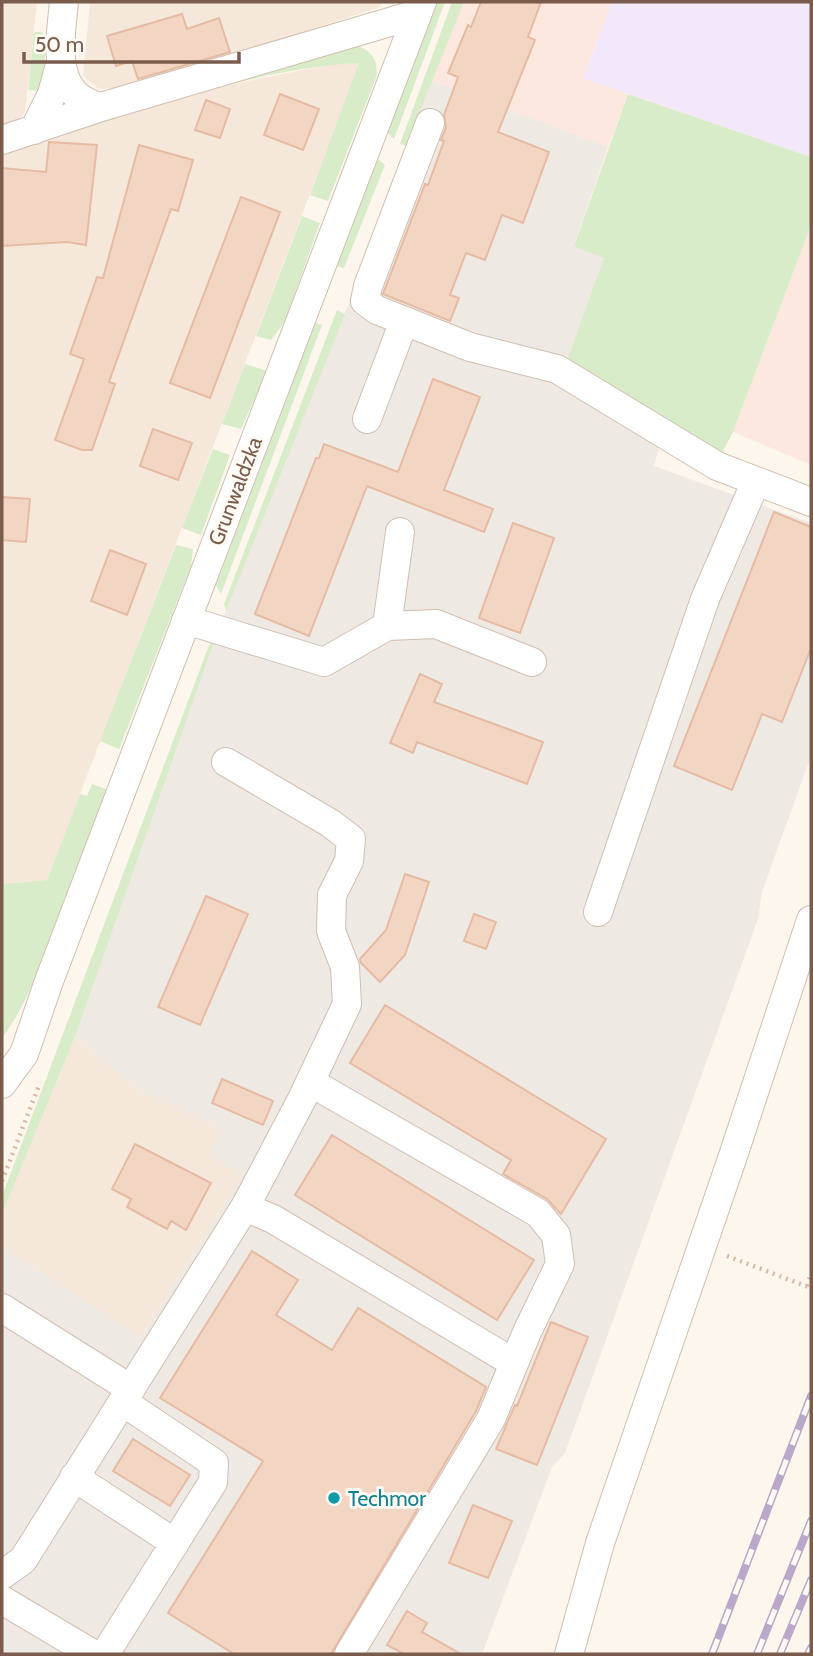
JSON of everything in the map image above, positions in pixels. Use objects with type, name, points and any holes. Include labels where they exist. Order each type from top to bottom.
[{"type":"street","points":[[34,130],[52,94],[61,59],[64,2]]},
{"type":"street","points":[[2,141],[101,107],[419,8]]},
{"type":"street","name":"Grunwaldzka","points":[[2,1084],[24,1054],[49,981],[419,8]]},
{"type":"street","points":[[61,59],[65,82],[71,92],[90,105],[101,107]]},
{"type":"street","points":[[430,123],[368,286],[365,301],[377,310],[470,347],[557,369],[716,466],[811,502]]},
{"type":"street","points":[[367,419],[404,321]]},
{"type":"street","points":[[598,912],[705,599],[756,481]]},
{"type":"street","points":[[387,626],[400,531]]},
{"type":"street","points":[[186,620],[324,662],[387,626],[436,624],[532,662]]},
{"type":"street","points":[[2,1575],[23,1560],[245,1207],[347,1004],[345,967],[331,931],[331,907],[332,895],[349,861],[351,839],[330,823],[226,762]]},
{"type":"street","points":[[569,1654],[600,1543],[811,920]]},
{"type":"street","name":"Grunwaldzka","points":[[2,1051],[49,981]]},
{"type":"street","points":[[310,1082],[538,1213],[556,1235],[559,1264],[491,1419],[349,1654]]},
{"type":"street","points":[[245,1207],[273,1219],[514,1363]]},
{"type":"street","points":[[2,1308],[127,1396],[214,1463],[213,1482],[105,1654]]},
{"type":"street","points":[[74,1477],[175,1543]]},
{"type":"street","points":[[2,1600],[93,1654]]},
{"type":"path","points":[[702,1247],[809,1287],[811,1274]]},
{"type":"shaded area","points":[[2,2],[37,2],[25,112],[19,120],[2,124]]},
{"type":"shaded area","points":[[90,2],[382,2],[380,7],[248,50],[116,88],[99,89],[83,76]]},
{"type":"shaded area","points":[[464,2],[612,2],[583,77],[628,94],[608,147],[432,81]]},
{"type":"shaded area","points":[[612,2],[811,2],[811,157],[583,78]]},
{"type":"shaded area","points":[[360,63],[47,880],[2,884],[2,154],[149,107],[233,84],[332,64]]},
{"type":"shaded area","points":[[432,81],[608,147],[574,245],[605,258],[559,383],[659,448],[654,466],[811,523],[811,756],[762,892],[758,919],[565,1453],[552,1467],[482,1654],[2,1654],[2,1247],[141,1337],[243,1174],[208,1155],[220,1129],[136,1088],[75,1037],[203,668],[399,178],[406,146]]},
{"type":"shaded area","points":[[811,225],[811,465],[733,432]]},
{"type":"shaded area","points":[[75,1037],[136,1088],[220,1129],[243,1174],[141,1337],[2,1247],[2,1214]]},
{"type":"green space","points":[[437,2],[445,2],[394,139],[387,132]]},
{"type":"green space","points":[[452,2],[464,2],[406,146],[400,144]]},
{"type":"green space","points":[[34,32],[41,32],[46,36],[43,91],[28,90]]},
{"type":"green space","points":[[355,44],[372,55],[377,75],[328,201],[310,195],[359,63],[324,66],[253,79],[78,131],[77,126]]},
{"type":"green space","points":[[628,94],[811,157],[811,225],[733,432],[721,455],[595,378],[568,358],[604,258],[574,246]]},
{"type":"green space","points":[[378,159],[385,165],[344,268],[337,266]]},
{"type":"green space","points":[[302,216],[320,223],[285,321],[271,340],[256,336]]},
{"type":"green space","points":[[337,310],[345,314],[226,611],[224,604]]},
{"type":"green space","points":[[315,323],[322,325],[221,594],[216,585]]},
{"type":"green space","points":[[245,364],[267,371],[241,429],[222,424]]},
{"type":"green space","points":[[213,449],[230,455],[201,535],[182,528]]},
{"type":"green space","points":[[176,545],[193,549],[191,566],[119,749],[100,741]]},
{"type":"green space","points":[[211,640],[214,642],[75,1037],[2,1214],[2,1196]]},
{"type":"green space","points":[[92,784],[111,791],[28,994],[2,1038],[2,884],[47,880],[80,794],[87,796]]},
{"type":"building","points":[[481,2],[541,2],[528,37],[535,40],[498,132],[549,152],[523,223],[502,215],[485,260],[466,253],[450,295],[459,298],[450,321],[383,294],[444,141],[441,140],[446,128],[444,115],[458,77],[448,73]]},
{"type":"building","points":[[182,14],[187,29],[219,18],[230,52],[138,79],[132,61],[116,66],[107,36]]},
{"type":"building","points":[[280,94],[319,109],[303,150],[264,135]]},
{"type":"building","points":[[206,100],[230,109],[220,138],[195,130]]},
{"type":"building","points":[[49,142],[97,145],[86,245],[67,242],[2,246],[2,168],[46,172]]},
{"type":"building","points":[[139,145],[193,160],[178,211],[171,209],[109,382],[115,384],[92,450],[82,450],[55,440],[84,359],[70,354],[97,277],[103,278]]},
{"type":"building","points":[[241,197],[280,212],[210,398],[170,383]]},
{"type":"building","points":[[433,379],[480,397],[444,490],[493,509],[484,532],[367,486],[309,636],[255,614],[316,458],[319,458],[324,444],[398,472]]},
{"type":"building","points":[[153,429],[192,443],[178,480],[140,466]]},
{"type":"building","points":[[2,497],[30,499],[26,542],[2,540]]},
{"type":"building","points":[[774,512],[811,527],[811,648],[782,722],[762,714],[732,790],[674,766]]},
{"type":"building","points":[[513,523],[554,538],[520,633],[479,618]]},
{"type":"building","points":[[110,550],[146,564],[127,615],[91,601]]},
{"type":"building","points":[[420,674],[442,684],[434,702],[543,742],[527,784],[417,742],[413,753],[390,743]]},
{"type":"building","points":[[405,874],[429,882],[405,955],[380,982],[360,959],[386,930]]},
{"type":"building","points":[[206,896],[248,914],[200,1025],[158,1007]]},
{"type":"building","points":[[474,914],[496,922],[486,949],[464,941]]},
{"type":"building","points":[[385,1005],[606,1139],[561,1214],[547,1199],[503,1174],[511,1160],[350,1063]]},
{"type":"building","points":[[222,1079],[273,1101],[263,1125],[212,1103]]},
{"type":"building","points":[[332,1135],[534,1260],[497,1320],[295,1195]]},
{"type":"building","points":[[135,1144],[211,1183],[186,1230],[171,1221],[167,1229],[127,1207],[131,1199],[112,1189]]},
{"type":"building","points":[[252,1251],[298,1280],[276,1315],[332,1350],[358,1308],[486,1387],[476,1411],[331,1654],[234,1654],[168,1613],[263,1461],[160,1398]]},
{"type":"building","points":[[551,1322],[588,1337],[537,1465],[496,1449],[515,1405],[517,1406]]},
{"type":"building","points":[[133,1439],[190,1475],[170,1506],[113,1471]]},
{"type":"building","points":[[473,1505],[512,1521],[488,1578],[449,1563]]},
{"type":"building","points":[[407,1611],[427,1623],[422,1632],[461,1654],[404,1654],[387,1645]]},
{"type":"railway","points":[[712,1654],[811,1396]]},
{"type":"railway","points":[[757,1654],[811,1521]]},
{"type":"railway","points":[[780,1654],[811,1580]]},
{"type":"railway","points":[[808,1654],[811,1648]]},
{"type":"place","name":"Techmor","points":[[334,1498]]}]
